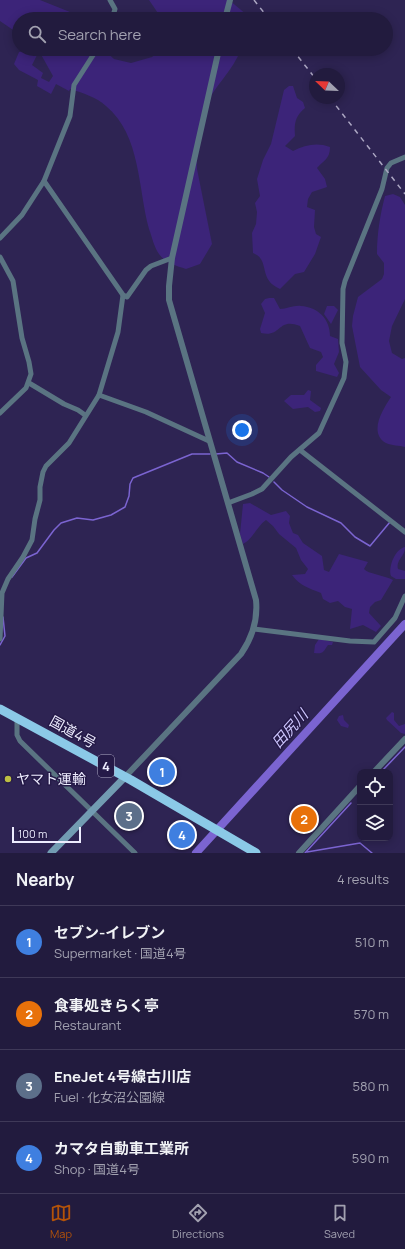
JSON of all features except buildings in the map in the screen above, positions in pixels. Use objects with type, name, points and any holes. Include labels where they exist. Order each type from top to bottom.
[{"type":"highway","name":"国道4号","points":[[0,709],[125,777],[256,853]]},
{"type":"main road","points":[[51,853],[125,777]]},
{"type":"street","points":[[110,0],[115,9],[114,12]]},
{"type":"street","points":[[227,12],[230,0]]},
{"type":"street","points":[[0,238],[22,215],[44,181],[68,121],[74,85],[93,56]]},
{"type":"street","points":[[125,777],[241,654],[254,629],[257,611],[256,600],[169,300],[168,286],[172,258],[217,56]]},
{"type":"street","points":[[228,503],[262,489],[319,433],[344,378],[346,362],[342,343],[343,289],[345,281],[382,189],[387,168],[391,163],[405,157]]},
{"type":"street","points":[[44,181],[123,295],[127,297],[129,296],[146,270],[151,266],[172,258]]},
{"type":"street","points":[[0,257],[13,281],[22,338],[31,374],[29,382],[21,394],[0,414]]},
{"type":"street","points":[[0,639],[2,593],[8,579],[23,557],[32,540],[40,500],[40,487],[43,472],[46,466],[69,443],[99,394],[118,332],[123,295]]},
{"type":"street","points":[[29,382],[85,415]]},
{"type":"street","points":[[99,394],[146,412],[209,441]]},
{"type":"street","points":[[300,450],[405,532]]},
{"type":"street","points":[[254,629],[374,642],[395,618],[405,596]]},
{"type":"street","points":[[17,718],[17,735],[20,741],[135,853]]},
{"type":"street","points":[[377,769],[405,739]]},
{"type":"street","points":[[298,853],[357,789]]},
{"type":"shaded area","points":[[0,0],[40,0],[70,12],[12,12],[12,29],[0,21]]},
{"type":"shaded area","points":[[149,0],[229,0],[243,12],[157,12]]},
{"type":"shaded area","points":[[17,56],[36,56],[32,65],[43,73],[41,78],[49,82],[53,76],[42,56],[111,56],[114,59],[131,63],[153,56],[238,56],[209,99],[205,107],[202,121],[198,147],[197,169],[212,244],[200,264],[186,269],[168,262],[157,251],[145,213],[132,147],[126,132],[117,118],[102,103],[84,94],[70,89],[69,91],[56,84],[51,94],[37,86],[38,80],[19,70],[14,64]]},
{"type":"shaded area","points":[[289,86],[293,86],[297,98],[303,102],[305,108],[296,120],[295,136],[285,146],[293,151],[311,145],[325,145],[330,147],[330,151],[328,157],[317,168],[325,179],[327,187],[312,192],[308,199],[307,207],[315,210],[314,227],[316,234],[321,237],[315,254],[304,272],[295,274],[280,289],[273,285],[269,280],[262,260],[253,253],[252,233],[256,224],[257,212],[255,203],[260,196],[257,179],[263,160],[271,144],[284,90]]},
{"type":"shaded area","points":[[393,194],[400,197],[405,205],[405,299],[392,326],[389,341],[392,353],[402,359],[405,358],[405,447],[386,443],[381,439],[378,433],[381,414],[391,397],[381,390],[360,367],[352,326],[358,297],[382,279],[384,274],[384,263],[377,254],[378,232],[385,196]]},
{"type":"shaded area","points":[[274,298],[280,309],[301,306],[318,311],[322,315],[328,324],[330,336],[338,339],[339,352],[334,364],[339,373],[337,377],[316,371],[316,365],[323,357],[321,352],[310,348],[300,326],[287,324],[273,333],[261,333],[260,329],[265,313],[261,304],[265,299]]},
{"type":"shaded area","points":[[327,306],[334,306],[338,310],[331,324],[324,314]]},
{"type":"shaded area","points":[[308,390],[311,391],[310,400],[321,408],[320,411],[315,412],[308,407],[293,409],[284,401],[291,395],[304,395]]},
{"type":"shaded area","points":[[250,503],[271,515],[286,511],[290,516],[289,523],[293,533],[298,535],[303,543],[322,556],[324,570],[329,572],[339,554],[368,562],[364,569],[366,571],[393,580],[381,600],[375,602],[370,607],[369,613],[381,626],[376,632],[363,625],[350,629],[352,609],[345,607],[338,601],[330,603],[323,599],[321,593],[305,586],[295,579],[292,575],[305,574],[308,569],[301,560],[296,548],[279,534],[266,520],[250,539],[243,544],[240,534],[243,504]]},
{"type":"shaded area","points":[[405,547],[404,553],[398,563],[398,569],[405,571],[405,579],[396,579],[391,576],[391,563],[398,551]]},
{"type":"shaded area","points":[[319,639],[333,642],[332,645],[328,645],[323,652],[314,653],[315,645]]},
{"type":"shaded area","points":[[392,712],[394,713],[394,720],[399,726],[405,724],[405,734],[401,733],[387,720],[386,718]]},
{"type":"shaded area","points":[[343,715],[344,720],[349,725],[348,728],[341,726],[337,720],[339,716]]},
{"type":"waterway","points":[[216,454],[227,453],[237,462],[269,477]]},
{"type":"waterway","points":[[12,577],[26,558],[37,553],[61,523],[77,518],[93,520],[111,515],[125,507],[129,496],[130,484],[133,478],[192,454],[210,454]]},
{"type":"waterway","points":[[274,482],[282,490],[307,507],[341,523],[355,537],[370,546],[390,522]]},
{"type":"waterway","points":[[0,645],[5,636],[3,617]]},
{"type":"waterway","name":"田尻川","points":[[196,853],[405,624]]},
{"type":"waterway","points":[[384,769],[405,747]]},
{"type":"waterway","points":[[305,853],[351,803]]},
{"type":"waterway","points":[[307,852],[360,843],[372,853]]},
{"type":"railway","points":[[254,0],[263,12]]},
{"type":"railway","points":[[298,56],[309,70]]},
{"type":"railway","points":[[335,104],[405,194]]},
{"type":"place","name":"セブン-イレブン","points":[[162,772]]},
{"type":"place","name":"ヤマト運輸","points":[[8,779]]},
{"type":"place","name":"EneJet 4号線古川店","points":[[129,816]]},
{"type":"place","name":"食事処きらく亭","points":[[304,819]]},
{"type":"place","name":"カマタ自動車工業所","points":[[182,835]]}]
